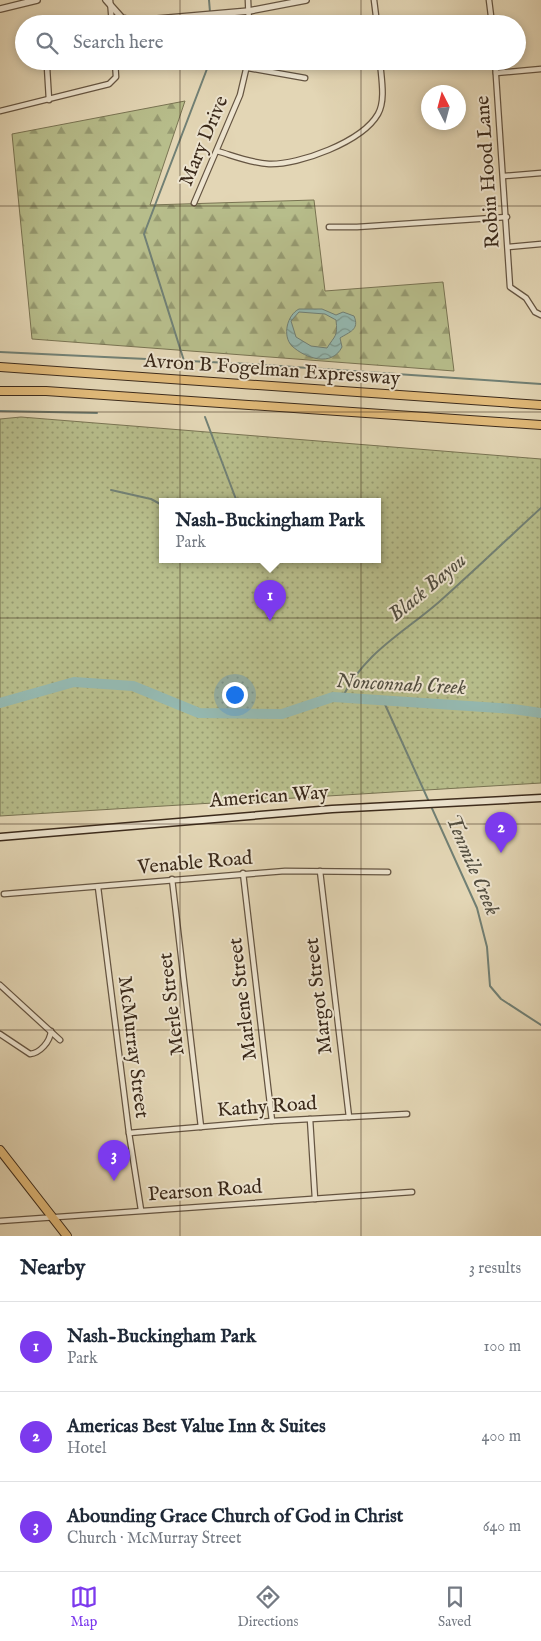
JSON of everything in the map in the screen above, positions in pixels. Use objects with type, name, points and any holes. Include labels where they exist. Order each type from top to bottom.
[{"type":"highway","name":"Avron B Fogelman Expressway","points":[[0,367],[541,405]]},
{"type":"highway","name":"Avron B Fogelman Expressway","points":[[0,391],[46,390],[541,425]]},
{"type":"highway","points":[[0,1150],[67,1236]]},
{"type":"main road","name":"American Way","points":[[0,837],[263,814],[541,798]]},
{"type":"street","points":[[0,9],[37,0]]},
{"type":"street","points":[[106,0],[119,15]]},
{"type":"street","points":[[110,0],[111,15]]},
{"type":"street","points":[[248,0],[249,15]]},
{"type":"street","points":[[203,15],[249,11],[306,0]]},
{"type":"street","points":[[374,0],[376,15]]},
{"type":"street","points":[[489,0],[491,15]]},
{"type":"street","points":[[496,73],[541,69]]},
{"type":"street","points":[[47,70],[49,100]]},
{"type":"street","points":[[0,111],[100,88],[109,84],[116,77],[115,70]]},
{"type":"street","name":"Mary Drive","points":[[194,203],[240,96],[247,70]]},
{"type":"street","points":[[259,70],[305,78]]},
{"type":"street","points":[[217,151],[250,162],[270,164],[296,161],[315,156],[347,140],[369,125],[378,114],[382,99],[380,70]]},
{"type":"street","name":"Robin Hood Lane","points":[[496,70],[510,280],[512,290],[522,294],[535,312],[541,315]]},
{"type":"street","points":[[504,176],[541,173]]},
{"type":"street","points":[[329,227],[358,227],[507,216]]},
{"type":"street","points":[[508,246],[541,244]]},
{"type":"street","name":"Margot Street","points":[[320,871],[349,1117]]},
{"type":"street","name":"Venable Road","points":[[4,894],[243,873],[388,872]]},
{"type":"street","name":"Marlene Street","points":[[243,873],[272,1122]]},
{"type":"street","name":"Merle Street","points":[[172,879],[201,1126]]},
{"type":"street","name":"McMurray Street","points":[[98,887],[129,1133],[141,1210]]},
{"type":"street","points":[[0,986],[60,1040]]},
{"type":"street","points":[[0,1034],[30,1054],[36,1054],[48,1041],[51,1031]]},
{"type":"street","name":"Kathy Road","points":[[129,1133],[201,1126],[407,1114]]},
{"type":"street","points":[[310,1119],[315,1198]]},
{"type":"street","name":"Pearson Road","points":[[0,1221],[412,1192]]},
{"type":"green space","points":[[185,101],[150,205],[314,200],[325,291],[443,282],[454,371],[32,339],[12,134]]},
{"type":"green space","points":[[21,417],[541,459],[541,783],[0,816],[0,419]]},
{"type":"water","points":[[299,309],[322,309],[336,315],[343,312],[354,316],[356,324],[353,330],[340,338],[342,347],[338,353],[332,357],[318,359],[298,351],[289,342],[287,326],[295,312]],"holes":[[[299,312],[325,314],[336,320],[337,326],[335,336],[327,348],[311,346],[296,337],[291,321]]]},
{"type":"waterway","points":[[209,0],[210,15]]},
{"type":"waterway","points":[[185,364],[144,234],[207,70]]},
{"type":"waterway","points":[[0,352],[251,364],[541,384]]},
{"type":"waterway","points":[[0,411],[97,413]]},
{"type":"waterway","points":[[205,417],[235,498]]},
{"type":"waterway","points":[[111,490],[151,499],[159,503]]},
{"type":"waterway","name":"Black Bayou","points":[[342,698],[351,682],[373,656],[439,602],[541,508]]},
{"type":"waterway","name":"Nonconnah Creek","points":[[0,703],[74,682],[133,686],[199,713],[282,714],[333,697],[513,709],[541,713]]},
{"type":"waterway","name":"Tenmile Creek","points":[[383,700],[477,908],[487,947],[490,986],[501,999],[541,1025]]},
{"type":"place","name":"Nash-Buckingham Park","points":[[270,621]]},
{"type":"place","name":"Americas Best Value Inn & Suites","points":[[501,853]]},
{"type":"place","name":"Abounding Grace Church of God in Christ","points":[[114,1181]]}]
